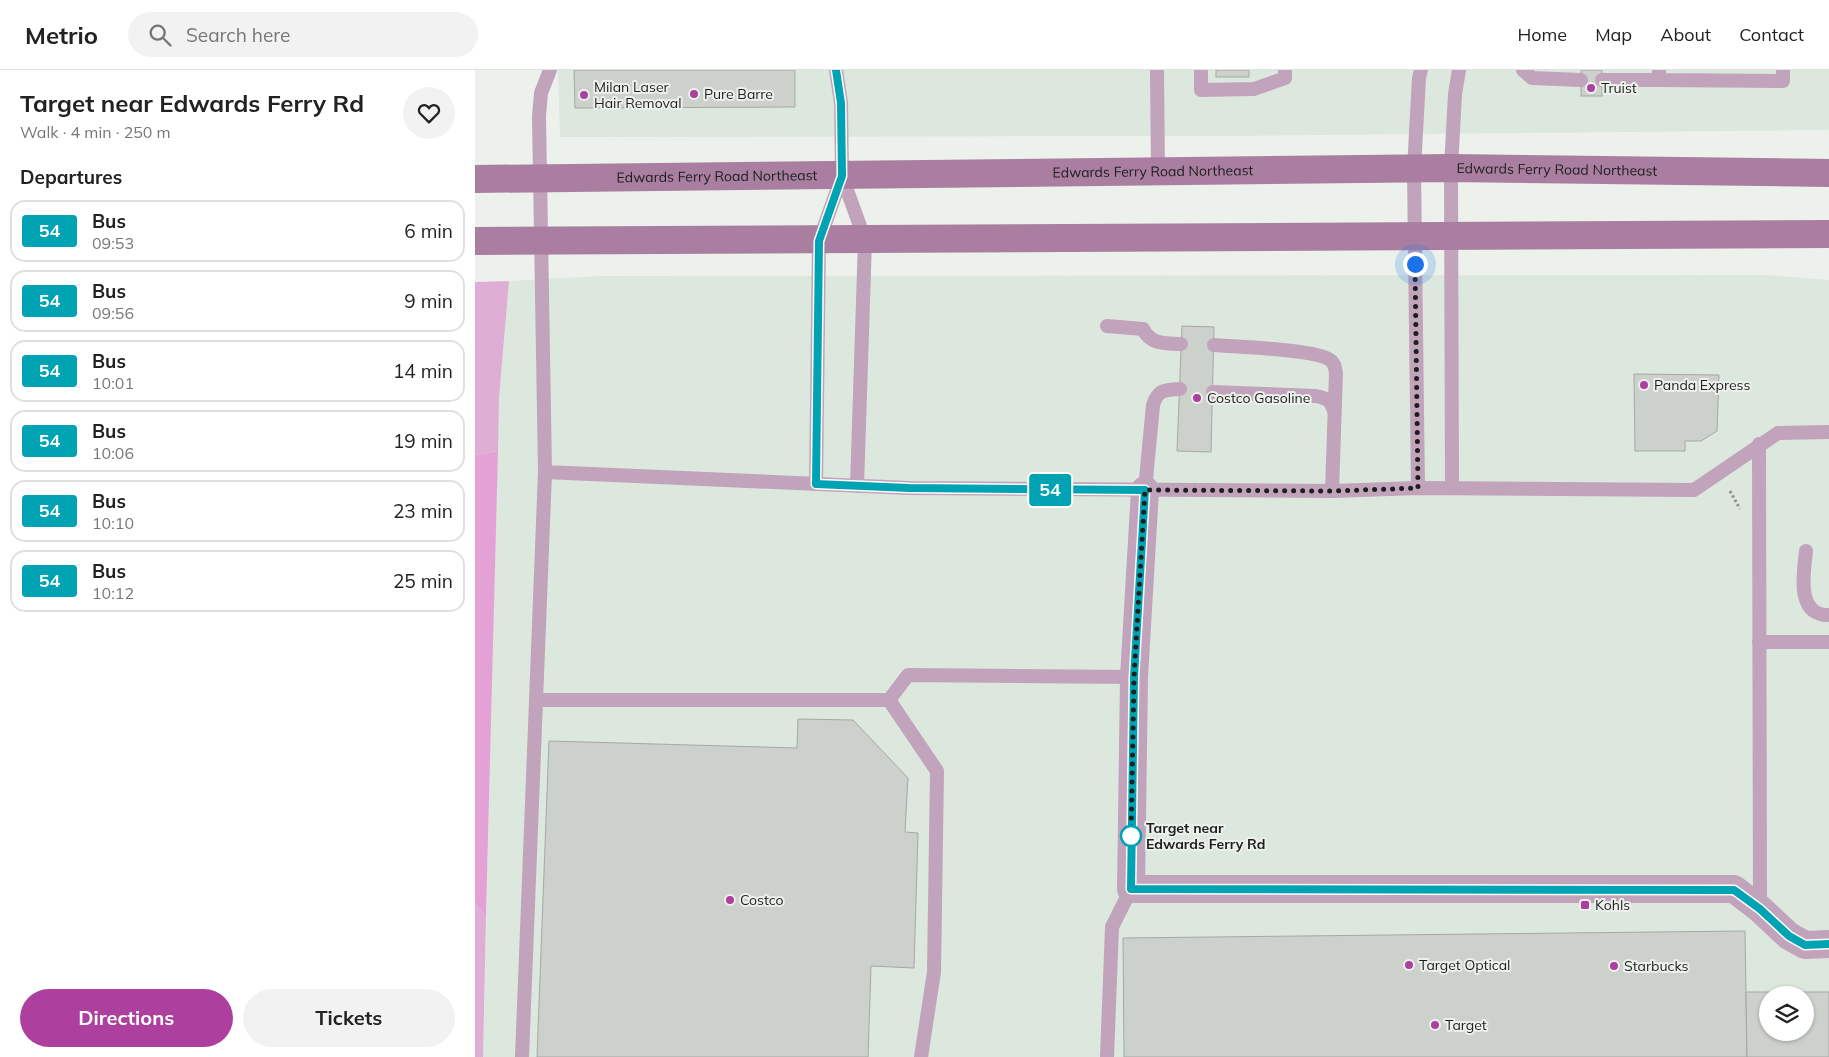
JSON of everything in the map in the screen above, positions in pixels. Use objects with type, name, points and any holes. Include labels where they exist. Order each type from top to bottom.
[{"type":"main road","name":"Edwards Ferry Road Northeast","points":[[475,179],[1451,168],[1829,173]]},
{"type":"main road","points":[[475,241],[819,241],[1450,235],[1829,234]]},
{"type":"street","points":[[1145,490],[1134,677],[1131,889],[1734,890],[1760,909],[1789,936],[1805,945],[1829,944]]},
{"type":"lane","points":[[522,1057],[545,472],[539,116],[541,93],[550,70]]},
{"type":"lane","points":[[836,70],[841,103],[842,176],[865,240],[857,486]]},
{"type":"lane","points":[[1157,70],[1158,172]]},
{"type":"lane","points":[[1201,70],[1201,90],[1254,89],[1285,78],[1285,70]]},
{"type":"lane","points":[[1418,488],[1414,169],[1421,70]]},
{"type":"lane","points":[[1451,488],[1451,168],[1455,94],[1459,70]]},
{"type":"lane","points":[[1523,70],[1532,78],[1581,80]]},
{"type":"lane","points":[[1602,80],[1659,75],[1783,81],[1783,70]]},
{"type":"lane","points":[[816,484],[819,241],[842,176]]},
{"type":"lane","points":[[1107,326],[1143,329],[1146,336],[1153,342],[1181,344]]},
{"type":"lane","points":[[1214,345],[1314,353],[1331,360],[1335,365],[1336,373],[1332,491]]},
{"type":"lane","points":[[1145,490],[1155,396],[1162,391],[1180,389]]},
{"type":"lane","points":[[1213,392],[1316,396],[1326,398],[1332,403],[1334,411]]},
{"type":"lane","points":[[545,472],[909,488],[1332,491],[1418,488],[1694,490],[1778,432],[1829,432]]},
{"type":"lane","points":[[1759,444],[1760,909]]},
{"type":"lane","points":[[1806,551],[1803,580],[1804,597],[1814,610],[1829,615]]},
{"type":"lane","points":[[1759,642],[1829,642]]},
{"type":"lane","points":[[889,700],[908,675],[1134,677]]},
{"type":"lane","points":[[536,700],[889,700]]},
{"type":"lane","points":[[889,700],[937,771],[934,972],[921,1057]]},
{"type":"lane","points":[[1107,1057],[1112,927],[1131,889]]},
{"type":"shaded area","points":[[558,70],[1829,70],[1829,130],[1223,136],[560,137]]},
{"type":"shaded area","points":[[1765,275],[1829,280],[1829,1057],[483,1057],[499,398],[509,281],[602,276]]},
{"type":"shaded area","points":[[509,281],[499,398],[498,451],[475,455],[475,282]]},
{"type":"shaded area","points":[[498,451],[486,917],[475,903],[475,455]]},
{"type":"shaded area","points":[[475,903],[486,917],[483,1057],[475,1057]]},
{"type":"building","points":[[574,70],[795,70],[795,107],[575,108]]},
{"type":"building","points":[[1216,70],[1249,70],[1249,77],[1216,77]]},
{"type":"building","name":"Truist","points":[[1581,70],[1602,70],[1602,96],[1581,96]]},
{"type":"building","points":[[1182,326],[1214,327],[1211,452],[1177,451]]},
{"type":"building","points":[[1634,374],[1719,375],[1717,431],[1701,441],[1685,441],[1685,451],[1635,451]]},
{"type":"building","name":"Costco","points":[[798,719],[853,720],[908,778],[905,832],[918,833],[914,968],[871,966],[868,1057],[537,1057],[549,741],[797,748]]},
{"type":"building","name":"Target","points":[[1745,931],[1747,1057],[1124,1057],[1123,938]]},
{"type":"building","points":[[1746,992],[1759,992],[1759,1041],[1814,1041],[1814,992],[1829,992],[1829,1057],[1747,1057]]},
{"type":"bus line","name":"54","points":[[836,70],[841,103],[842,176],[819,241],[816,484],[909,488],[1145,490],[1134,677],[1131,889],[1734,890],[1760,909],[1789,936],[1805,945],[1829,944]]},
{"type":"place","name":"Truist","points":[[1591,88]]},
{"type":"place","name":"Pure Barre","points":[[694,94]]},
{"type":"place","name":"Milan Laser Hair Removal","points":[[584,95]]},
{"type":"place","name":"Panda Express","points":[[1644,385]]},
{"type":"place","name":"Costco Gasoline","points":[[1197,398]]},
{"type":"place","name":"Target near Edwards Ferry Rd","points":[[1131,836]]},
{"type":"place","name":"Costco","points":[[730,900]]},
{"type":"place","name":"Kohls","points":[[1585,905]]},
{"type":"place","name":"Target Optical","points":[[1409,965]]},
{"type":"place","name":"Starbucks","points":[[1614,966]]},
{"type":"place","name":"Target","points":[[1435,1025]]},
{"type":"route","points":[[1131,836],[1134,677],[1145,490],[1332,491],[1418,488],[1415,264]]}]
